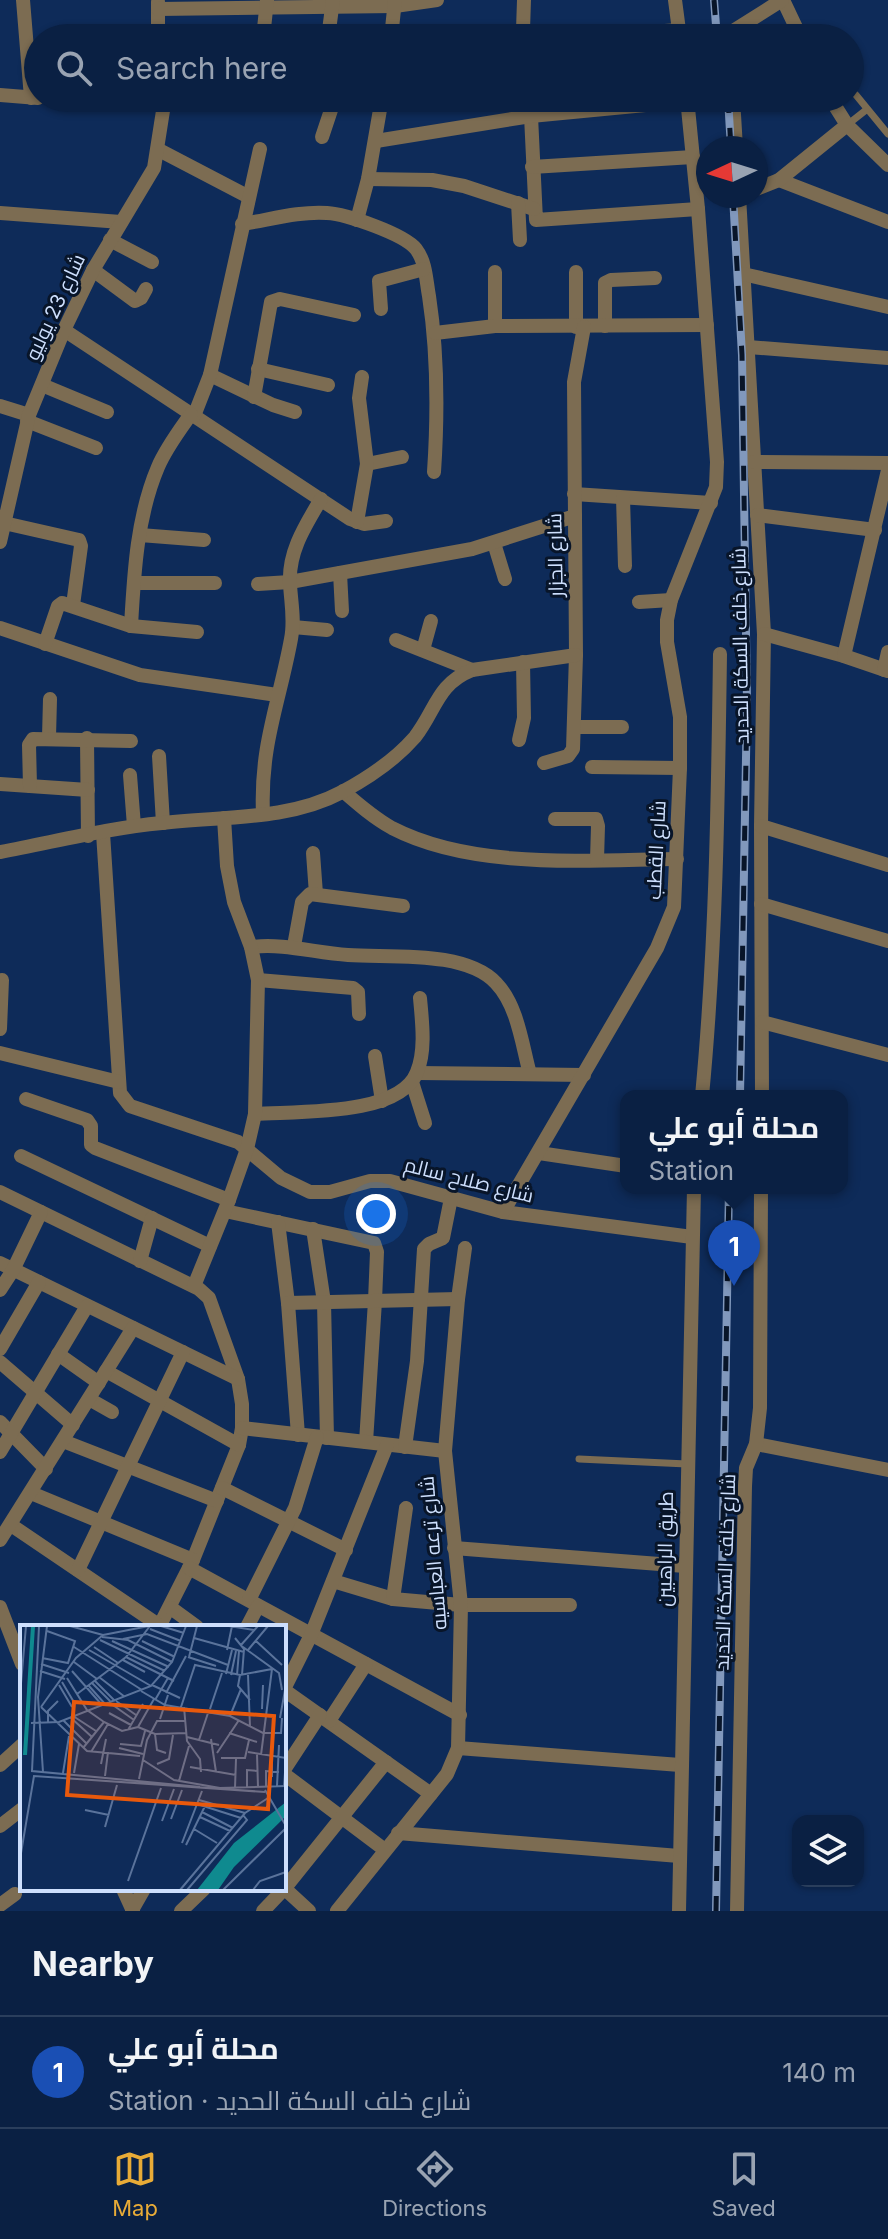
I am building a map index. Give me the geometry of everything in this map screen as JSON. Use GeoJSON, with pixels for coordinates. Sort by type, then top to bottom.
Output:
{"type":"FeatureCollection","features":[{"type":"Feature","properties":{"kind":"street"},"geometry":{"type":"LineString","coordinates":[[23,0],[26,24]]}},
{"type":"Feature","properties":{"kind":"street"},"geometry":{"type":"LineString","coordinates":[[158,5],[437,0]]}},
{"type":"Feature","properties":{"kind":"street"},"geometry":{"type":"LineString","coordinates":[[523,24],[524,0]]}},
{"type":"Feature","properties":{"kind":"street"},"geometry":{"type":"LineString","coordinates":[[675,0],[678,24]]}},
{"type":"Feature","properties":{"kind":"street"},"geometry":{"type":"LineString","coordinates":[[744,24],[783,0],[794,24]]}},
{"type":"Feature","properties":{"kind":"street"},"geometry":{"type":"LineString","coordinates":[[330,24],[333,3]]}},
{"type":"Feature","properties":{"kind":"street"},"geometry":{"type":"LineString","coordinates":[[393,24],[395,3]]}},
{"type":"Feature","properties":{"kind":"street"},"geometry":{"type":"LineString","coordinates":[[265,24],[267,4]]}},
{"type":"Feature","properties":{"kind":"street"},"geometry":{"type":"LineString","coordinates":[[0,95],[24,97]]}},
{"type":"Feature","properties":{"kind":"street","name":"شارع 23 يوليو"},"geometry":{"type":"LineString","coordinates":[[0,542],[28,418],[64,330],[93,270],[154,168],[163,112]]}},
{"type":"Feature","properties":{"kind":"street"},"geometry":{"type":"LineString","coordinates":[[322,137],[330,112]]}},
{"type":"Feature","properties":{"kind":"street"},"geometry":{"type":"LineString","coordinates":[[357,220],[376,141],[378,112]]}},
{"type":"Feature","properties":{"kind":"street"},"geometry":{"type":"LineString","coordinates":[[376,141],[570,112]]}},
{"type":"Feature","properties":{"kind":"street"},"geometry":{"type":"LineString","coordinates":[[574,494],[711,503],[716,487],[707,325],[688,112]]}},
{"type":"Feature","properties":{"kind":"street"},"geometry":{"type":"LineString","coordinates":[[734,112],[735,136]]}},
{"type":"Feature","properties":{"kind":"street"},"geometry":{"type":"LineString","coordinates":[[839,112],[847,125],[888,165]]}},
{"type":"Feature","properties":{"kind":"street"},"geometry":{"type":"LineString","coordinates":[[531,116],[534,214]]}},
{"type":"Feature","properties":{"kind":"street"},"geometry":{"type":"LineString","coordinates":[[768,184],[779,180],[847,125]]}},
{"type":"Feature","properties":{"kind":"street"},"geometry":{"type":"LineString","coordinates":[[131,626],[140,535],[149,491],[159,464],[192,415],[210,375],[260,149]]}},
{"type":"Feature","properties":{"kind":"street"},"geometry":{"type":"LineString","coordinates":[[159,150],[249,197]]}},
{"type":"Feature","properties":{"kind":"street"},"geometry":{"type":"LineString","coordinates":[[532,167],[693,157]]}},
{"type":"Feature","properties":{"kind":"street"},"geometry":{"type":"LineString","coordinates":[[368,179],[432,180],[464,186],[518,203],[534,214],[698,209]]}},
{"type":"Feature","properties":{"kind":"street"},"geometry":{"type":"LineString","coordinates":[[779,180],[888,222]]}},
{"type":"Feature","properties":{"kind":"street"},"geometry":{"type":"LineString","coordinates":[[518,203],[520,240]]}},
{"type":"Feature","properties":{"kind":"street","name":"شارع خلف السكة الحديد"},"geometry":{"type":"LineString","coordinates":[[740,208],[764,634],[762,1090]]}},
{"type":"Feature","properties":{"kind":"street"},"geometry":{"type":"LineString","coordinates":[[0,213],[121,222]]}},
{"type":"Feature","properties":{"kind":"street"},"geometry":{"type":"LineString","coordinates":[[242,224],[328,213],[357,220],[406,241],[422,263],[435,333],[437,422],[434,472]]}},
{"type":"Feature","properties":{"kind":"street"},"geometry":{"type":"LineString","coordinates":[[110,240],[152,262]]}},
{"type":"Feature","properties":{"kind":"street"},"geometry":{"type":"LineString","coordinates":[[381,309],[379,281],[422,263]]}},
{"type":"Feature","properties":{"kind":"street"},"geometry":{"type":"LineString","coordinates":[[93,270],[135,301],[146,289]]}},
{"type":"Feature","properties":{"kind":"street"},"geometry":{"type":"LineString","coordinates":[[495,272],[495,326]]}},
{"type":"Feature","properties":{"kind":"street","name":"شارع الجزار"},"geometry":{"type":"LineString","coordinates":[[544,763],[572,754],[574,727],[574,382],[580,327],[576,272]]}},
{"type":"Feature","properties":{"kind":"street"},"geometry":{"type":"LineString","coordinates":[[743,274],[888,307]]}},
{"type":"Feature","properties":{"kind":"street"},"geometry":{"type":"LineString","coordinates":[[605,326],[604,287],[607,281],[655,278]]}},
{"type":"Feature","properties":{"kind":"street"},"geometry":{"type":"LineString","coordinates":[[254,397],[268,306],[274,299],[354,315]]}},
{"type":"Feature","properties":{"kind":"street"},"geometry":{"type":"LineString","coordinates":[[435,333],[495,326],[707,325]]}},
{"type":"Feature","properties":{"kind":"street"},"geometry":{"type":"LineString","coordinates":[[64,330],[357,522],[386,521]]}},
{"type":"Feature","properties":{"kind":"street"},"geometry":{"type":"LineString","coordinates":[[748,347],[888,358]]}},
{"type":"Feature","properties":{"kind":"street"},"geometry":{"type":"LineString","coordinates":[[258,369],[328,385]]}},
{"type":"Feature","properties":{"kind":"street"},"geometry":{"type":"LineString","coordinates":[[210,375],[254,397],[295,412]]}},
{"type":"Feature","properties":{"kind":"street"},"geometry":{"type":"LineString","coordinates":[[357,522],[367,464],[359,398],[362,377]]}},
{"type":"Feature","properties":{"kind":"street"},"geometry":{"type":"LineString","coordinates":[[42,385],[107,412]]}},
{"type":"Feature","properties":{"kind":"street"},"geometry":{"type":"LineString","coordinates":[[0,406],[96,448]]}},
{"type":"Feature","properties":{"kind":"street"},"geometry":{"type":"LineString","coordinates":[[367,464],[402,457]]}},
{"type":"Feature","properties":{"kind":"street"},"geometry":{"type":"LineString","coordinates":[[754,462],[888,463]]}},
{"type":"Feature","properties":{"kind":"street"},"geometry":{"type":"LineString","coordinates":[[844,656],[888,470]]}},
{"type":"Feature","properties":{"kind":"street"},"geometry":{"type":"LineString","coordinates":[[623,498],[625,566]]}},
{"type":"Feature","properties":{"kind":"street"},"geometry":{"type":"LineString","coordinates":[[263,814],[265,751],[293,627],[292,555],[321,499]]}},
{"type":"Feature","properties":{"kind":"street","name":"شارع القطب"},"geometry":{"type":"LineString","coordinates":[[503,1212],[667,930],[674,907],[680,717],[667,642],[671,600],[711,503]]}},
{"type":"Feature","properties":{"kind":"street"},"geometry":{"type":"LineString","coordinates":[[757,515],[875,530]]}},
{"type":"Feature","properties":{"kind":"street"},"geometry":{"type":"LineString","coordinates":[[258,584],[290,582],[494,543],[575,516]]}},
{"type":"Feature","properties":{"kind":"street"},"geometry":{"type":"LineString","coordinates":[[4,523],[79,540],[81,546],[73,605]]}},
{"type":"Feature","properties":{"kind":"street"},"geometry":{"type":"LineString","coordinates":[[140,535],[204,540]]}},
{"type":"Feature","properties":{"kind":"street"},"geometry":{"type":"LineString","coordinates":[[494,543],[505,579]]}},
{"type":"Feature","properties":{"kind":"street"},"geometry":{"type":"LineString","coordinates":[[340,573],[342,611]]}},
{"type":"Feature","properties":{"kind":"street"},"geometry":{"type":"LineString","coordinates":[[134,583],[215,583]]}},
{"type":"Feature","properties":{"kind":"street"},"geometry":{"type":"LineString","coordinates":[[639,602],[671,600]]}},
{"type":"Feature","properties":{"kind":"street"},"geometry":{"type":"LineString","coordinates":[[45,644],[59,604],[73,605],[131,626],[197,632]]}},
{"type":"Feature","properties":{"kind":"street"},"geometry":{"type":"LineString","coordinates":[[423,650],[431,621]]}},
{"type":"Feature","properties":{"kind":"street"},"geometry":{"type":"LineString","coordinates":[[293,627],[327,630]]}},
{"type":"Feature","properties":{"kind":"street"},"geometry":{"type":"LineString","coordinates":[[0,628],[140,675],[277,695]]}},
{"type":"Feature","properties":{"kind":"street"},"geometry":{"type":"LineString","coordinates":[[764,634],[886,670],[888,652]]}},
{"type":"Feature","properties":{"kind":"street"},"geometry":{"type":"LineString","coordinates":[[396,640],[472,670]]}},
{"type":"Feature","properties":{"kind":"street"},"geometry":{"type":"LineString","coordinates":[[703,1090],[711,1006],[720,654]]}},
{"type":"Feature","properties":{"kind":"street"},"geometry":{"type":"LineString","coordinates":[[0,852],[134,826],[297,809],[343,791],[391,761],[415,736],[447,684],[472,670],[576,655]]}},
{"type":"Feature","properties":{"kind":"street"},"geometry":{"type":"LineString","coordinates":[[519,740],[524,718],[523,662]]}},
{"type":"Feature","properties":{"kind":"street"},"geometry":{"type":"LineString","coordinates":[[49,737],[50,699]]}},
{"type":"Feature","properties":{"kind":"street"},"geometry":{"type":"LineString","coordinates":[[574,727],[622,727]]}},
{"type":"Feature","properties":{"kind":"street"},"geometry":{"type":"LineString","coordinates":[[30,786],[30,741],[37,737],[131,741]]}},
{"type":"Feature","properties":{"kind":"street"},"geometry":{"type":"LineString","coordinates":[[0,1053],[120,1088],[96,834],[88,790],[87,738]]}},
{"type":"Feature","properties":{"kind":"street"},"geometry":{"type":"LineString","coordinates":[[159,756],[163,823]]}},
{"type":"Feature","properties":{"kind":"street"},"geometry":{"type":"LineString","coordinates":[[592,767],[680,768]]}},
{"type":"Feature","properties":{"kind":"street"},"geometry":{"type":"LineString","coordinates":[[130,775],[134,826]]}},
{"type":"Feature","properties":{"kind":"street"},"geometry":{"type":"LineString","coordinates":[[0,784],[88,790]]}},
{"type":"Feature","properties":{"kind":"street"},"geometry":{"type":"LineString","coordinates":[[343,791],[366,811],[419,840],[496,856],[544,861],[677,859]]}},
{"type":"Feature","properties":{"kind":"street"},"geometry":{"type":"LineString","coordinates":[[194,1286],[227,1206],[247,1149],[255,1114],[258,980],[251,947],[232,890],[224,818]]}},
{"type":"Feature","properties":{"kind":"street"},"geometry":{"type":"LineString","coordinates":[[555,819],[596,819],[597,860]]}},
{"type":"Feature","properties":{"kind":"street"},"geometry":{"type":"LineString","coordinates":[[761,826],[888,865]]}},
{"type":"Feature","properties":{"kind":"street"},"geometry":{"type":"LineString","coordinates":[[313,853],[316,894]]}},
{"type":"Feature","properties":{"kind":"street"},"geometry":{"type":"LineString","coordinates":[[294,946],[305,897],[316,894],[403,906]]}},
{"type":"Feature","properties":{"kind":"street"},"geometry":{"type":"LineString","coordinates":[[761,904],[888,941]]}},
{"type":"Feature","properties":{"kind":"street"},"geometry":{"type":"LineString","coordinates":[[251,947],[274,944],[348,955],[387,955],[455,962],[479,969],[497,983],[511,1005],[530,1074]]}},
{"type":"Feature","properties":{"kind":"street"},"geometry":{"type":"LineString","coordinates":[[0,1029],[2,980]]}},
{"type":"Feature","properties":{"kind":"street"},"geometry":{"type":"LineString","coordinates":[[258,980],[353,988],[358,992],[359,1014]]}},
{"type":"Feature","properties":{"kind":"street"},"geometry":{"type":"LineString","coordinates":[[420,998],[422,1038],[414,1078],[425,1123]]}},
{"type":"Feature","properties":{"kind":"street"},"geometry":{"type":"LineString","coordinates":[[762,1022],[888,1055]]}},
{"type":"Feature","properties":{"kind":"street"},"geometry":{"type":"LineString","coordinates":[[375,1056],[382,1101]]}},
{"type":"Feature","properties":{"kind":"street"},"geometry":{"type":"LineString","coordinates":[[255,1114],[346,1108],[382,1101],[414,1078],[584,1075]]}},
{"type":"Feature","properties":{"kind":"street","name":"شارع صلاح سالم"},"geometry":{"type":"LineString","coordinates":[[120,1088],[130,1106],[139,1111],[238,1142],[281,1178],[310,1192],[330,1192],[370,1181],[390,1181],[503,1212],[692,1237]]}},
{"type":"Feature","properties":{"kind":"street"},"geometry":{"type":"LineString","coordinates":[[26,1099],[90,1122],[91,1145],[95,1148],[227,1206],[278,1222],[374,1243],[377,1252],[366,1442]]}},
{"type":"Feature","properties":{"kind":"street"},"geometry":{"type":"LineString","coordinates":[[539,1153],[620,1165]]}},
{"type":"Feature","properties":{"kind":"street"},"geometry":{"type":"LineString","coordinates":[[21,1156],[210,1246]]}},
{"type":"Feature","properties":{"kind":"street"},"geometry":{"type":"LineString","coordinates":[[1,1194],[194,1286],[209,1298],[238,1379],[242,1428],[239,1445],[191,1564],[161,1625]]}},
{"type":"Feature","properties":{"kind":"street","name":"طريق الراهبين"},"geometry":{"type":"LineString","coordinates":[[679,1911],[694,1194]]}},
{"type":"Feature","properties":{"kind":"street","name":"شارع خلف السكة الحديد"},"geometry":{"type":"LineString","coordinates":[[737,1911],[745,1486],[746,1468],[756,1444],[760,1408],[761,1194]]}},
{"type":"Feature","properties":{"kind":"street"},"geometry":{"type":"LineString","coordinates":[[405,1447],[417,1361],[424,1249],[443,1238],[451,1198]]}},
{"type":"Feature","properties":{"kind":"street"},"geometry":{"type":"LineString","coordinates":[[0,1290],[7,1266],[41,1212]]}},
{"type":"Feature","properties":{"kind":"street"},"geometry":{"type":"LineString","coordinates":[[140,1261],[152,1218]]}},
{"type":"Feature","properties":{"kind":"street"},"geometry":{"type":"LineString","coordinates":[[278,1222],[298,1435]]}},
{"type":"Feature","properties":{"kind":"street"},"geometry":{"type":"LineString","coordinates":[[248,1625],[322,1437],[324,1302],[313,1229]]}},
{"type":"Feature","properties":{"kind":"street","name":"شارع ترعه العباسيه"},"geometry":{"type":"LineString","coordinates":[[337,1911],[447,1774],[458,1748],[461,1605],[445,1451],[465,1248]]}},
{"type":"Feature","properties":{"kind":"street"},"geometry":{"type":"LineString","coordinates":[[7,1266],[238,1379]]}},
{"type":"Feature","properties":{"kind":"street"},"geometry":{"type":"LineString","coordinates":[[0,1349],[39,1282]]}},
{"type":"Feature","properties":{"kind":"street"},"geometry":{"type":"LineString","coordinates":[[288,1303],[458,1299]]}},
{"type":"Feature","properties":{"kind":"street"},"geometry":{"type":"LineString","coordinates":[[0,1452],[87,1306]]}},
{"type":"Feature","properties":{"kind":"street"},"geometry":{"type":"LineString","coordinates":[[0,1540],[133,1328]]}},
{"type":"Feature","properties":{"kind":"street"},"geometry":{"type":"LineString","coordinates":[[78,1570],[183,1352]]}},
{"type":"Feature","properties":{"kind":"street"},"geometry":{"type":"LineString","coordinates":[[58,1354],[160,1401],[239,1445]]}},
{"type":"Feature","properties":{"kind":"street"},"geometry":{"type":"LineString","coordinates":[[0,1362],[73,1425]]}},
{"type":"Feature","properties":{"kind":"street"},"geometry":{"type":"LineString","coordinates":[[89,1399],[112,1412]]}},
{"type":"Feature","properties":{"kind":"street"},"geometry":{"type":"LineString","coordinates":[[0,1422],[46,1469]]}},
{"type":"Feature","properties":{"kind":"street"},"geometry":{"type":"LineString","coordinates":[[242,1428],[445,1451]]}},
{"type":"Feature","properties":{"kind":"street"},"geometry":{"type":"LineString","coordinates":[[63,1441],[128,1467],[219,1495],[288,1521],[346,1550]]}},
{"type":"Feature","properties":{"kind":"street"},"geometry":{"type":"LineString","coordinates":[[756,1444],[888,1470]]}},
{"type":"Feature","properties":{"kind":"street"},"geometry":{"type":"LineString","coordinates":[[286,1685],[311,1635],[387,1445]]}},
{"type":"Feature","properties":{"kind":"street"},"geometry":{"type":"LineString","coordinates":[[31,1493],[102,1521],[191,1564],[311,1635],[460,1715]]}},
{"type":"Feature","properties":{"kind":"street"},"geometry":{"type":"LineString","coordinates":[[393,1599],[406,1508]]}},
{"type":"Feature","properties":{"kind":"street"},"geometry":{"type":"LineString","coordinates":[[11,1525],[159,1625]]}},
{"type":"Feature","properties":{"kind":"street"},"geometry":{"type":"LineString","coordinates":[[454,1548],[685,1566]]}},
{"type":"Feature","properties":{"kind":"street"},"geometry":{"type":"LineString","coordinates":[[333,1581],[393,1599],[461,1605],[570,1605]]}},
{"type":"Feature","properties":{"kind":"street"},"geometry":{"type":"LineString","coordinates":[[0,1607],[20,1659]]}},
{"type":"Feature","properties":{"kind":"street"},"geometry":{"type":"LineString","coordinates":[[171,1608],[194,1625]]}},
{"type":"Feature","properties":{"kind":"street"},"geometry":{"type":"LineString","coordinates":[[0,1646],[10,1634]]}},
{"type":"Feature","properties":{"kind":"street"},"geometry":{"type":"LineString","coordinates":[[286,1769],[366,1664]]}},
{"type":"Feature","properties":{"kind":"street"},"geometry":{"type":"LineString","coordinates":[[286,1690],[431,1794]]}},
{"type":"Feature","properties":{"kind":"street"},"geometry":{"type":"LineString","coordinates":[[0,1765],[20,1747]]}},
{"type":"Feature","properties":{"kind":"street"},"geometry":{"type":"LineString","coordinates":[[458,1748],[680,1765]]}},
{"type":"Feature","properties":{"kind":"street"},"geometry":{"type":"LineString","coordinates":[[286,1886],[386,1762]]}},
{"type":"Feature","properties":{"kind":"street"},"geometry":{"type":"LineString","coordinates":[[286,1774],[385,1850]]}},
{"type":"Feature","properties":{"kind":"street"},"geometry":{"type":"LineString","coordinates":[[0,1826],[20,1811]]}},
{"type":"Feature","properties":{"kind":"street"},"geometry":{"type":"LineString","coordinates":[[398,1833],[679,1856]]}},
{"type":"Feature","properties":{"kind":"street"},"geometry":{"type":"LineString","coordinates":[[124,1891],[132,1910]]}},
{"type":"Feature","properties":{"kind":"street"},"geometry":{"type":"LineString","coordinates":[[132,1910],[143,1891]]}},
{"type":"Feature","properties":{"kind":"street"},"geometry":{"type":"LineString","coordinates":[[181,1911],[202,1891]]}},
{"type":"Feature","properties":{"kind":"street"},"geometry":{"type":"LineString","coordinates":[[263,1911],[282,1891]]}},
{"type":"Feature","properties":{"kind":"street"},"geometry":{"type":"LineString","coordinates":[[286,1891],[309,1911]]}},
{"type":"Feature","properties":{"kind":"street"},"geometry":{"type":"LineString","coordinates":[[0,1905],[15,1894]]}},
{"type":"Feature","properties":{"kind":"lane"},"geometry":{"type":"LineString","coordinates":[[864,107],[888,134]]}},
{"type":"Feature","properties":{"kind":"lane"},"geometry":{"type":"LineString","coordinates":[[847,125],[863,112]]}},
{"type":"Feature","properties":{"kind":"lane"},"geometry":{"type":"LineString","coordinates":[[579,1459],[687,1464]]}},
{"type":"Feature","properties":{"kind":"railway"},"geometry":{"type":"LineString","coordinates":[[714,0],[716,24]]}},
{"type":"Feature","properties":{"kind":"railway"},"geometry":{"type":"LineString","coordinates":[[729,112],[730,136]]}},
{"type":"Feature","properties":{"kind":"railway"},"geometry":{"type":"LineString","coordinates":[[734,208],[742,355],[747,702],[740,1090]]}},
{"type":"Feature","properties":{"kind":"railway"},"geometry":{"type":"LineString","coordinates":[[716,1911],[729,1194]]}},
{"type":"Feature","properties":{"kind":"place","name":"محلة أبو علي"},"geometry":{"type":"Point","coordinates":[734,1286]}}]}
